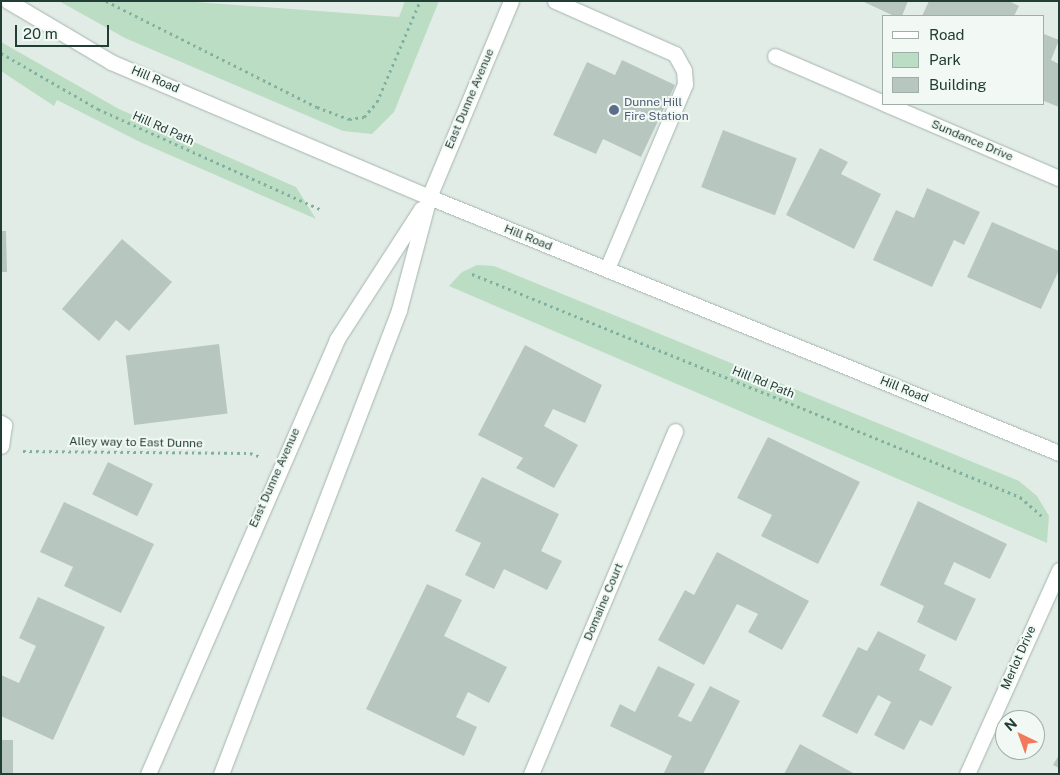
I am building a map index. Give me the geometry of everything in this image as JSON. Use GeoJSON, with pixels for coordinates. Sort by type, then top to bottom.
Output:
{"type":"FeatureCollection","features":[{"type":"Feature","properties":{"kind":"main road","name":"Hill Road"},"geometry":{"type":"LineString","coordinates":[[8,1],[111,62],[428,197],[1059,453]]}},
{"type":"Feature","properties":{"kind":"main road","name":"East Dunne Avenue"},"geometry":{"type":"LineString","coordinates":[[221,774],[399,310],[428,197],[511,1]]}},
{"type":"Feature","properties":{"kind":"main road"},"geometry":{"type":"LineString","coordinates":[[555,1],[675,54],[684,70],[685,84],[607,269]]}},
{"type":"Feature","properties":{"kind":"main road","name":"Sundance Drive"},"geometry":{"type":"LineString","coordinates":[[775,56],[882,102]]}},
{"type":"Feature","properties":{"kind":"main road","name":"Sundance Drive"},"geometry":{"type":"LineString","coordinates":[[890,105],[1059,178]]}},
{"type":"Feature","properties":{"kind":"main road","name":"East Dunne Avenue"},"geometry":{"type":"LineString","coordinates":[[148,774],[281,463],[337,339],[428,197]]}},
{"type":"Feature","properties":{"kind":"main road"},"geometry":{"type":"LineString","coordinates":[[1,446],[3,424]]}},
{"type":"Feature","properties":{"kind":"main road","name":"Domaine Court"},"geometry":{"type":"LineString","coordinates":[[533,773],[676,431]]}},
{"type":"Feature","properties":{"kind":"main road","name":"Merlot Drive"},"geometry":{"type":"LineString","coordinates":[[966,774],[1059,570]]}},
{"type":"Feature","properties":{"kind":"path"},"geometry":{"type":"LineString","coordinates":[[106,1],[317,107],[349,119],[364,117],[377,102],[420,1]]}},
{"type":"Feature","properties":{"kind":"path","name":"Hill Rd Path"},"geometry":{"type":"LineString","coordinates":[[1,54],[98,109],[305,199],[322,210]]}},
{"type":"Feature","properties":{"kind":"path","name":"Hill Rd Path"},"geometry":{"type":"LineString","coordinates":[[472,274],[1020,497],[1042,516]]}},
{"type":"Feature","properties":{"kind":"path","name":"Alley way to East Dunne"},"geometry":{"type":"LineString","coordinates":[[3,424],[20,451],[250,453],[281,463]]}},
{"type":"Feature","properties":{"kind":"green space"},"geometry":{"type":"Polygon","coordinates":[[[59,1],[182,1],[399,17],[405,1],[439,1],[394,112],[372,134],[343,131],[125,38],[59,1]]]}},
{"type":"Feature","properties":{"kind":"green space"},"geometry":{"type":"Polygon","coordinates":[[[1,42],[119,109],[296,187],[316,219],[140,142],[57,100],[54,106],[1,71],[1,42]]]}},
{"type":"Feature","properties":{"kind":"green space"},"geometry":{"type":"Polygon","coordinates":[[[477,265],[494,266],[1019,481],[1037,496],[1049,516],[1047,543],[449,286],[462,272],[477,265]]]}},
{"type":"Feature","properties":{"kind":"building"},"geometry":{"type":"Polygon","coordinates":[[[862,1],[908,1],[902,15],[892,15],[862,1]]]}},
{"type":"Feature","properties":{"kind":"building"},"geometry":{"type":"Polygon","coordinates":[[[929,1],[1009,1],[1019,6],[1014,15],[922,15],[929,1]]]}},
{"type":"Feature","properties":{"kind":"building"},"geometry":{"type":"Polygon","coordinates":[[[1045,34],[1059,40],[1051,60],[1059,64],[1059,107],[1045,101],[1045,34]]]}},
{"type":"Feature","properties":{"kind":"building","name":"Dunne Hill Fire Station"},"geometry":{"type":"Polygon","coordinates":[[[622,60],[675,85],[641,157],[603,139],[596,154],[553,135],[587,62],[615,75],[622,60]]]}},
{"type":"Feature","properties":{"kind":"building"},"geometry":{"type":"Polygon","coordinates":[[[723,130],[797,158],[775,215],[701,187],[723,130]]]}},
{"type":"Feature","properties":{"kind":"building"},"geometry":{"type":"Polygon","coordinates":[[[820,148],[848,162],[841,174],[881,194],[854,249],[786,215],[820,148]]]}},
{"type":"Feature","properties":{"kind":"building"},"geometry":{"type":"Polygon","coordinates":[[[927,188],[980,212],[964,245],[954,240],[932,287],[873,260],[896,210],[914,218],[927,188]]]}},
{"type":"Feature","properties":{"kind":"building"},"geometry":{"type":"Polygon","coordinates":[[[992,222],[1059,251],[1059,270],[1041,309],[967,277],[992,222]]]}},
{"type":"Feature","properties":{"kind":"building"},"geometry":{"type":"Polygon","coordinates":[[[1,231],[6,231],[7,272],[1,272],[1,231]]]}},
{"type":"Feature","properties":{"kind":"building"},"geometry":{"type":"Polygon","coordinates":[[[122,239],[172,282],[129,331],[116,320],[99,341],[62,309],[122,239]]]}},
{"type":"Feature","properties":{"kind":"building"},"geometry":{"type":"Polygon","coordinates":[[[219,344],[228,413],[134,425],[126,355],[219,344]]]}},
{"type":"Feature","properties":{"kind":"building"},"geometry":{"type":"Polygon","coordinates":[[[525,345],[602,385],[585,423],[553,409],[544,426],[578,445],[554,488],[516,468],[523,458],[478,435],[525,345]]]}},
{"type":"Feature","properties":{"kind":"building"},"geometry":{"type":"Polygon","coordinates":[[[768,437],[860,482],[818,564],[761,536],[772,515],[737,498],[768,437]]]}},
{"type":"Feature","properties":{"kind":"building"},"geometry":{"type":"Polygon","coordinates":[[[108,462],[153,484],[137,516],[92,494],[108,462]]]}},
{"type":"Feature","properties":{"kind":"building"},"geometry":{"type":"Polygon","coordinates":[[[482,477],[559,514],[541,551],[562,561],[547,590],[504,569],[494,589],[465,575],[481,543],[455,531],[482,477]]]}},
{"type":"Feature","properties":{"kind":"building"},"geometry":{"type":"Polygon","coordinates":[[[918,501],[1007,544],[990,579],[954,562],[944,584],[976,599],[956,641],[917,622],[924,606],[880,585],[918,501]]]}},
{"type":"Feature","properties":{"kind":"building"},"geometry":{"type":"Polygon","coordinates":[[[64,502],[154,544],[121,613],[64,586],[73,567],[40,552],[64,502]]]}},
{"type":"Feature","properties":{"kind":"building"},"geometry":{"type":"Polygon","coordinates":[[[717,552],[809,601],[782,650],[748,632],[758,614],[737,604],[704,665],[658,640],[685,590],[694,595],[717,552]]]}},
{"type":"Feature","properties":{"kind":"building"},"geometry":{"type":"Polygon","coordinates":[[[427,584],[462,600],[444,636],[507,667],[489,703],[468,692],[456,717],[477,727],[464,756],[366,709],[427,584]]]}},
{"type":"Feature","properties":{"kind":"building"},"geometry":{"type":"Polygon","coordinates":[[[38,597],[105,627],[53,740],[1,716],[1,675],[19,683],[36,646],[19,638],[38,597]]]}},
{"type":"Feature","properties":{"kind":"building"},"geometry":{"type":"Polygon","coordinates":[[[878,631],[926,655],[919,670],[952,687],[932,726],[920,720],[904,750],[874,735],[891,702],[878,695],[857,734],[822,716],[858,647],[867,651],[878,631]]]}},
{"type":"Feature","properties":{"kind":"building"},"geometry":{"type":"Polygon","coordinates":[[[658,666],[695,684],[678,716],[691,722],[710,686],[740,701],[703,774],[664,773],[672,756],[610,726],[620,704],[635,712],[658,666]]]}},
{"type":"Feature","properties":{"kind":"building"},"geometry":{"type":"Polygon","coordinates":[[[1,740],[13,740],[13,774],[1,774],[1,740]]]}},
{"type":"Feature","properties":{"kind":"building"},"geometry":{"type":"Polygon","coordinates":[[[800,744],[855,774],[784,774],[800,744]]]}},
{"type":"Feature","properties":{"kind":"building"},"geometry":{"type":"Polygon","coordinates":[[[1059,755],[1059,768],[1053,765],[1059,755]]]}},
{"type":"Feature","properties":{"kind":"place","name":"Dunne Hill Fire Station"},"geometry":{"type":"Point","coordinates":[614,110]}}]}
